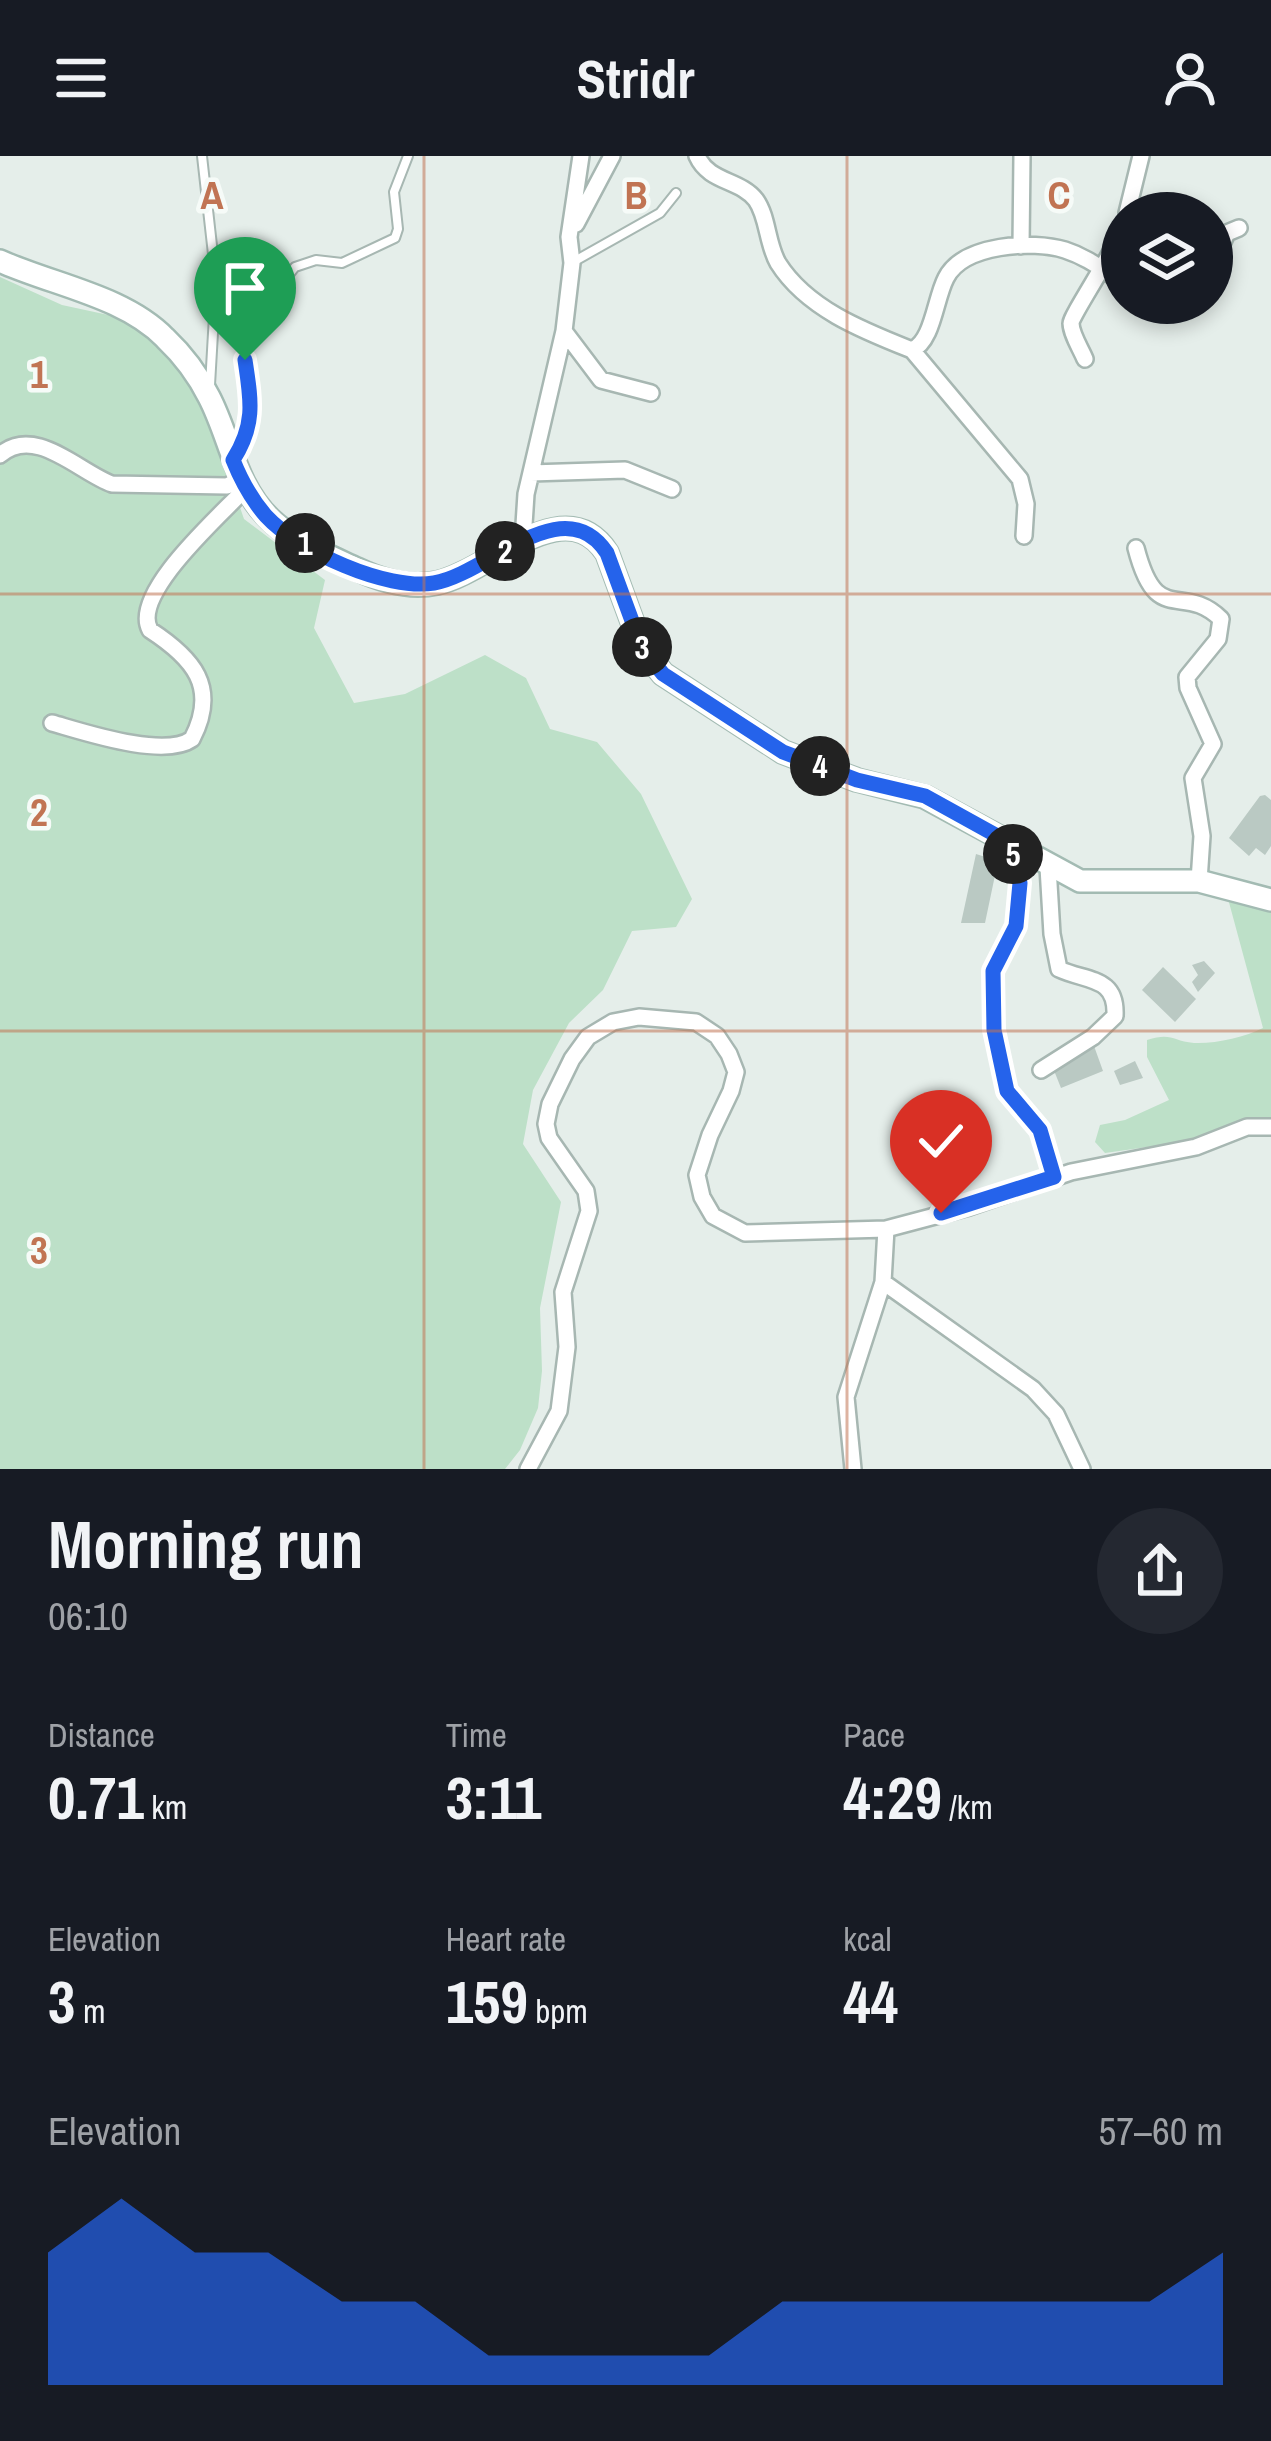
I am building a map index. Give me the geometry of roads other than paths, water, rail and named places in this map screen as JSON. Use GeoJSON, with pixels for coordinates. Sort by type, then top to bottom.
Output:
{"type":"FeatureCollection","features":[{"type":"Feature","properties":{"kind":"street"},"geometry":{"type":"LineString","coordinates":[[523,540],[531,472],[564,331],[572,263],[568,237],[581,156]]}},
{"type":"Feature","properties":{"kind":"street"},"geometry":{"type":"LineString","coordinates":[[568,237],[612,156]]}},
{"type":"Feature","properties":{"kind":"street"},"geometry":{"type":"LineString","coordinates":[[697,156],[702,168],[758,202],[779,265],[808,297],[865,331],[912,350],[1020,479],[1026,504],[1024,536]]}},
{"type":"Feature","properties":{"kind":"street"},"geometry":{"type":"LineString","coordinates":[[1021,246],[1022,156]]}},
{"type":"Feature","properties":{"kind":"street"},"geometry":{"type":"LineString","coordinates":[[1133,192],[1142,156]]}},
{"type":"Feature","properties":{"kind":"street"},"geometry":{"type":"LineString","coordinates":[[1233,230],[1239,228]]}},
{"type":"Feature","properties":{"kind":"street"},"geometry":{"type":"LineString","coordinates":[[912,350],[928,337],[940,290],[959,261],[1021,246],[1060,248],[1101,268]]}},
{"type":"Feature","properties":{"kind":"street"},"geometry":{"type":"LineString","coordinates":[[0,261],[137,316],[177,351],[210,399],[240,476],[267,517],[381,581],[437,583],[478,568],[540,531],[569,528],[598,540],[607,553],[642,648],[663,674],[783,752],[857,780],[925,796],[1080,880],[1199,880],[1271,900]]}},
{"type":"Feature","properties":{"kind":"street"},"geometry":{"type":"LineString","coordinates":[[1085,359],[1070,324],[1101,273]]}},
{"type":"Feature","properties":{"kind":"street"},"geometry":{"type":"LineString","coordinates":[[564,331],[601,380],[651,393]]}},
{"type":"Feature","properties":{"kind":"street"},"geometry":{"type":"LineString","coordinates":[[0,454],[10,447],[36,447],[69,458],[95,478],[112,484],[226,486],[240,476]]}},
{"type":"Feature","properties":{"kind":"street"},"geometry":{"type":"LineString","coordinates":[[531,472],[613,468],[672,489]]}},
{"type":"Feature","properties":{"kind":"street"},"geometry":{"type":"LineString","coordinates":[[52,723],[128,742],[176,747],[192,739],[204,695],[199,677],[182,652],[147,627],[146,610],[159,582],[240,476]]}},
{"type":"Feature","properties":{"kind":"street"},"geometry":{"type":"LineString","coordinates":[[1136,548],[1144,579],[1154,592],[1167,601],[1209,607],[1221,619],[1219,639],[1187,677],[1187,688],[1213,744],[1193,778],[1201,819],[1199,880]]}},
{"type":"Feature","properties":{"kind":"street"},"geometry":{"type":"LineString","coordinates":[[1041,1070],[1094,1037],[1114,1016],[1115,1000],[1111,990],[1096,981],[1058,969],[1048,866]]}},
{"type":"Feature","properties":{"kind":"street"},"geometry":{"type":"LineString","coordinates":[[528,1469],[559,1411],[567,1347],[562,1292],[589,1211],[586,1191],[549,1138],[546,1124],[558,1084],[588,1037],[613,1022],[654,1016],[697,1022],[717,1036],[736,1072],[698,1175],[702,1197],[713,1216],[745,1233],[886,1229],[1054,1177],[1211,1143],[1247,1127],[1271,1127]]}},
{"type":"Feature","properties":{"kind":"street"},"geometry":{"type":"LineString","coordinates":[[853,1469],[846,1397],[883,1282],[886,1229]]}},
{"type":"Feature","properties":{"kind":"street"},"geometry":{"type":"LineString","coordinates":[[883,1282],[1033,1389],[1056,1414],[1082,1469]]}},
{"type":"Feature","properties":{"kind":"lane"},"geometry":{"type":"LineString","coordinates":[[202,156],[215,281],[210,399]]}},
{"type":"Feature","properties":{"kind":"lane"},"geometry":{"type":"LineString","coordinates":[[240,476],[251,405],[245,360],[251,328],[295,267],[316,260],[342,263],[395,238],[394,192],[409,156]]}},
{"type":"Feature","properties":{"kind":"lane"},"geometry":{"type":"LineString","coordinates":[[572,263],[660,213],[676,194]]}}]}
